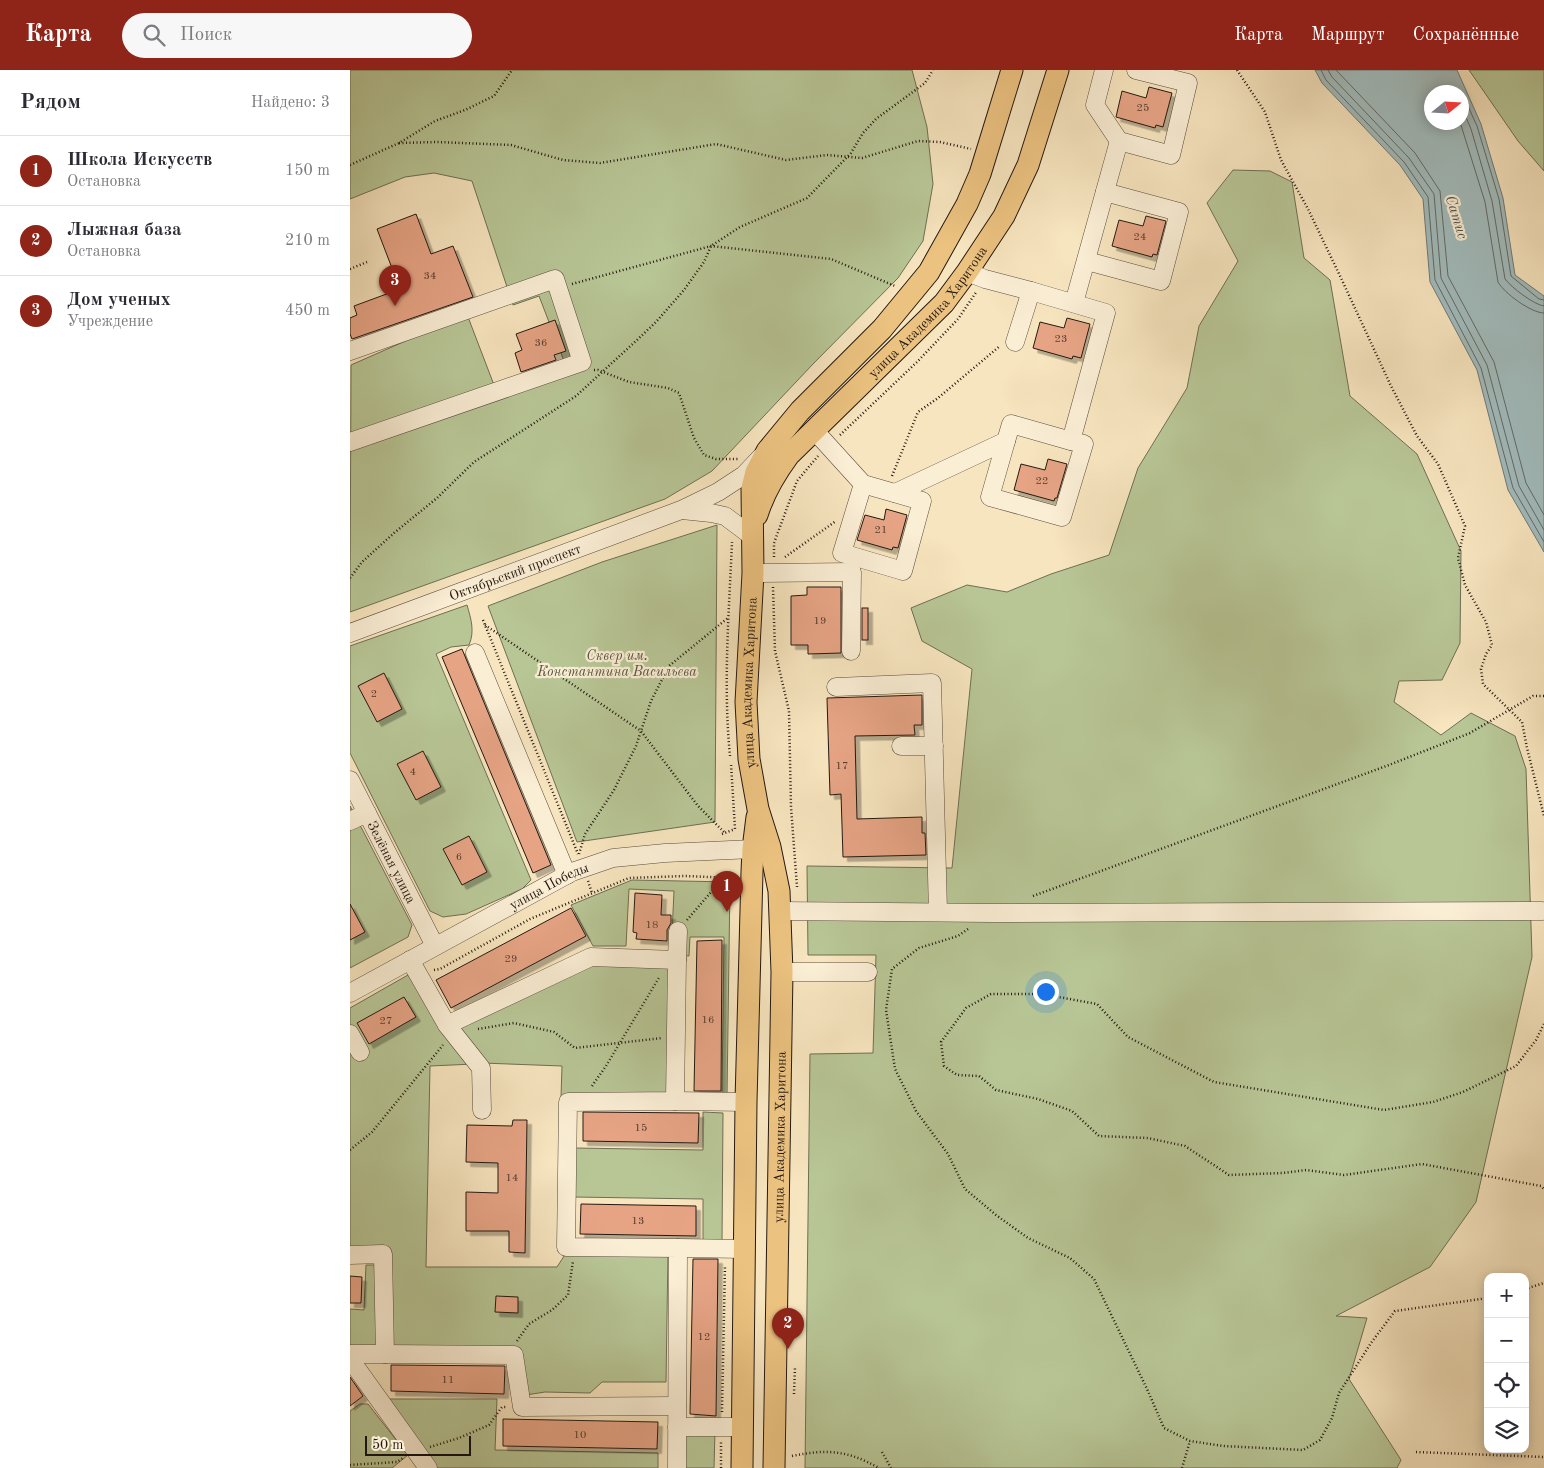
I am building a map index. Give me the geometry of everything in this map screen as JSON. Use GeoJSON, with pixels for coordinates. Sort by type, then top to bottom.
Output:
{"type":"FeatureCollection","features":[{"type":"Feature","properties":{"kind":"main road","name":"улица Академика Харитона"},"geometry":{"type":"LineString","coordinates":[[742,1468],[746,1102],[761,848],[758,809],[749,759],[746,702],[766,570],[753,532],[752,488],[756,472],[767,451],[800,412],[882,329],[929,272],[967,204],[980,174],[1012,70]]}},
{"type":"Feature","properties":{"kind":"main road","name":"улица Академика Харитона"},"geometry":{"type":"LineString","coordinates":[[753,532],[763,496],[776,472],[789,454],[944,303],[976,276],[1028,165],[1058,70]]}},
{"type":"Feature","properties":{"kind":"main road","name":"улица Академика Харитона"},"geometry":{"type":"LineString","coordinates":[[761,848],[788,911],[782,972],[783,1465]]}},
{"type":"Feature","properties":{"kind":"street"},"geometry":{"type":"LineString","coordinates":[[1104,70],[1095,105],[1119,141],[1171,155],[1188,83],[1136,70]]}},
{"type":"Feature","properties":{"kind":"street"},"geometry":{"type":"LineString","coordinates":[[1074,303],[1119,141]]}},
{"type":"Feature","properties":{"kind":"street"},"geometry":{"type":"LineString","coordinates":[[1087,261],[1161,281],[1179,212],[1105,192]]}},
{"type":"Feature","properties":{"kind":"street"},"geometry":{"type":"LineString","coordinates":[[976,276],[1106,313],[1071,441]]}},
{"type":"Feature","properties":{"kind":"street"},"geometry":{"type":"LineString","coordinates":[[350,351],[554,279],[582,362],[350,442]]}},
{"type":"Feature","properties":{"kind":"street"},"geometry":{"type":"LineString","coordinates":[[1017,336],[1031,291]]}},
{"type":"Feature","properties":{"kind":"street"},"geometry":{"type":"LineString","coordinates":[[1011,424],[1084,444],[1062,517],[990,497],[1006,441],[1011,424]]}},
{"type":"Feature","properties":{"kind":"street"},"geometry":{"type":"LineString","coordinates":[[814,430],[863,484],[922,501],[903,571],[842,553],[863,484]]}},
{"type":"Feature","properties":{"kind":"street"},"geometry":{"type":"LineString","coordinates":[[890,492],[1006,441]]}},
{"type":"Feature","properties":{"kind":"street","name":"Октябрьский проспект"},"geometry":{"type":"LineString","coordinates":[[350,633],[681,510],[718,492],[740,478],[767,451]]}},
{"type":"Feature","properties":{"kind":"street","name":"Октябрьский проспект"},"geometry":{"type":"LineString","coordinates":[[681,510],[700,508],[752,488],[776,472]]}},
{"type":"Feature","properties":{"kind":"street","name":"Октябрьский проспект"},"geometry":{"type":"LineString","coordinates":[[681,510],[725,516],[753,532]]}},
{"type":"Feature","properties":{"kind":"street"},"geometry":{"type":"LineString","coordinates":[[766,570],[852,572],[851,650]]}},
{"type":"Feature","properties":{"kind":"street"},"geometry":{"type":"LineString","coordinates":[[475,653],[567,875]]}},
{"type":"Feature","properties":{"kind":"street"},"geometry":{"type":"LineString","coordinates":[[836,687],[932,684],[938,912]]}},
{"type":"Feature","properties":{"kind":"street"},"geometry":{"type":"LineString","coordinates":[[901,746],[934,746]]}},
{"type":"Feature","properties":{"kind":"street","name":"Зелёная улица"},"geometry":{"type":"LineString","coordinates":[[350,780],[435,946]]}},
{"type":"Feature","properties":{"kind":"street"},"geometry":{"type":"LineString","coordinates":[[350,821],[367,813]]}},
{"type":"Feature","properties":{"kind":"street","name":"улица Победы"},"geometry":{"type":"LineString","coordinates":[[350,993],[414,966],[435,946],[567,875],[613,858],[761,848]]}},
{"type":"Feature","properties":{"kind":"street"},"geometry":{"type":"LineString","coordinates":[[788,911],[992,914],[1542,910]]}},
{"type":"Feature","properties":{"kind":"street"},"geometry":{"type":"LineString","coordinates":[[675,1101],[676,1036],[673,959],[678,931]]}},
{"type":"Feature","properties":{"kind":"street"},"geometry":{"type":"LineString","coordinates":[[450,1029],[592,958],[673,959]]}},
{"type":"Feature","properties":{"kind":"street"},"geometry":{"type":"LineString","coordinates":[[414,966],[450,1029],[481,1068],[482,1110]]}},
{"type":"Feature","properties":{"kind":"street"},"geometry":{"type":"LineString","coordinates":[[782,972],[868,972]]}},
{"type":"Feature","properties":{"kind":"street"},"geometry":{"type":"LineString","coordinates":[[350,1034],[360,1052]]}},
{"type":"Feature","properties":{"kind":"street"},"geometry":{"type":"LineString","coordinates":[[744,1248],[566,1247],[568,1102],[746,1102]]}},
{"type":"Feature","properties":{"kind":"street"},"geometry":{"type":"LineString","coordinates":[[677,1468],[678,1248]]}},
{"type":"Feature","properties":{"kind":"street"},"geometry":{"type":"LineString","coordinates":[[350,1254],[383,1254],[385,1354]]}},
{"type":"Feature","properties":{"kind":"street"},"geometry":{"type":"LineString","coordinates":[[350,1354],[514,1355],[522,1407],[677,1406]]}},
{"type":"Feature","properties":{"kind":"street"},"geometry":{"type":"LineString","coordinates":[[350,1359],[428,1468]]}},
{"type":"Feature","properties":{"kind":"street"},"geometry":{"type":"LineString","coordinates":[[677,1427],[742,1428]]}},
{"type":"Feature","properties":{"kind":"path"},"geometry":{"type":"LineString","coordinates":[[350,165],[399,143],[435,121],[465,110],[494,96],[512,70]]}},
{"type":"Feature","properties":{"kind":"path"},"geometry":{"type":"LineString","coordinates":[[558,288],[711,246],[740,227],[807,198],[848,157],[863,133],[876,119],[925,83],[933,70]]}},
{"type":"Feature","properties":{"kind":"path"},"geometry":{"type":"LineString","coordinates":[[1237,70],[1265,112],[1281,160],[1308,209],[1391,386],[1417,436],[1438,464],[1465,526],[1458,558],[1465,585],[1486,622],[1492,645],[1486,654],[1481,669],[1483,684],[1522,722],[1544,816]]}},
{"type":"Feature","properties":{"kind":"path"},"geometry":{"type":"LineString","coordinates":[[399,143],[437,142],[511,145],[563,160],[600,163],[716,144],[786,160],[827,155],[862,158],[918,142],[940,142],[974,150]]}},
{"type":"Feature","properties":{"kind":"path"},"geometry":{"type":"LineString","coordinates":[[711,246],[831,259],[902,289]]}},
{"type":"Feature","properties":{"kind":"path"},"geometry":{"type":"LineString","coordinates":[[350,578],[362,562],[437,498],[474,462],[576,396],[637,340],[656,322],[684,290],[704,262],[711,246]]}},
{"type":"Feature","properties":{"kind":"path"},"geometry":{"type":"LineString","coordinates":[[350,269],[367,262]]}},
{"type":"Feature","properties":{"kind":"path"},"geometry":{"type":"LineString","coordinates":[[788,911],[798,884],[791,807],[789,712],[775,651],[766,570],[797,481],[828,446],[917,362],[958,319],[976,276]]}},
{"type":"Feature","properties":{"kind":"path"},"geometry":{"type":"LineString","coordinates":[[890,492],[918,412],[1017,336]]}},
{"type":"Feature","properties":{"kind":"path"},"geometry":{"type":"LineString","coordinates":[[566,368],[571,370],[598,370],[629,382],[668,388],[679,393],[694,438],[704,455],[716,459],[743,459]]}},
{"type":"Feature","properties":{"kind":"path"},"geometry":{"type":"LineString","coordinates":[[766,570],[856,507]]}},
{"type":"Feature","properties":{"kind":"path"},"geometry":{"type":"LineString","coordinates":[[483,620],[579,856],[585,834],[614,790],[636,746],[651,701],[670,666],[729,617]]}},
{"type":"Feature","properties":{"kind":"path"},"geometry":{"type":"LineString","coordinates":[[485,626],[641,731],[698,806],[725,833]]}},
{"type":"Feature","properties":{"kind":"path"},"geometry":{"type":"LineString","coordinates":[[1031,897],[1443,744],[1470,733],[1533,696],[1544,696]]}},
{"type":"Feature","properties":{"kind":"path"},"geometry":{"type":"LineString","coordinates":[[414,966],[440,969],[530,919],[629,878],[685,876],[734,878]]}},
{"type":"Feature","properties":{"kind":"path"},"geometry":{"type":"LineString","coordinates":[[678,931],[724,878]]}},
{"type":"Feature","properties":{"kind":"path"},"geometry":{"type":"LineString","coordinates":[[992,914],[958,936],[919,948],[892,969],[886,1010],[896,1069],[916,1111],[948,1154],[965,1190],[1028,1238],[1070,1258],[1094,1279],[1144,1380],[1164,1428],[1190,1441],[1223,1446],[1303,1450],[1320,1440],[1332,1418],[1339,1393],[1371,1343],[1395,1311],[1484,1299]]}},
{"type":"Feature","properties":{"kind":"path"},"geometry":{"type":"LineString","coordinates":[[582,1102],[673,959]]}},
{"type":"Feature","properties":{"kind":"path"},"geometry":{"type":"LineString","coordinates":[[1544,1024],[1536,1040],[1516,1066],[1463,1092],[1432,1102],[1384,1110],[1214,1082],[1128,1037],[1097,1004],[1042,994],[991,994],[966,1008],[941,1042],[944,1066],[958,1075],[979,1076],[996,1090],[1038,1098],[1072,1111],[1099,1136],[1148,1138],[1185,1146],[1229,1175],[1283,1173],[1306,1170],[1344,1175],[1422,1164],[1541,1186],[1544,1189]]}},
{"type":"Feature","properties":{"kind":"path"},"geometry":{"type":"LineString","coordinates":[[350,1150],[372,1132],[450,1029],[514,1023],[554,1032],[575,1048],[676,1036]]}},
{"type":"Feature","properties":{"kind":"path"},"geometry":{"type":"LineString","coordinates":[[514,1355],[518,1340],[529,1324],[552,1310],[568,1295],[574,1247]]}},
{"type":"Feature","properties":{"kind":"path"},"geometry":{"type":"LineString","coordinates":[[1529,1288],[1544,1283]]}},
{"type":"Feature","properties":{"kind":"path"},"geometry":{"type":"LineString","coordinates":[[794,1402],[795,1365]]}},
{"type":"Feature","properties":{"kind":"path"},"geometry":{"type":"LineString","coordinates":[[350,1464],[397,1462],[416,1451],[459,1438],[489,1426],[502,1407],[522,1407]]}},
{"type":"Feature","properties":{"kind":"path"},"geometry":{"type":"LineString","coordinates":[[1182,1468],[1190,1441]]}},
{"type":"Feature","properties":{"kind":"path"},"geometry":{"type":"LineString","coordinates":[[783,1465],[792,1456],[814,1451],[838,1452],[864,1460],[879,1468]]}},
{"type":"Feature","properties":{"kind":"path"},"geometry":{"type":"LineString","coordinates":[[882,1452],[891,1468]]}},
{"type":"Feature","properties":{"kind":"path"},"geometry":{"type":"LineString","coordinates":[[1416,1452],[1544,1457]]}},
{"type":"Feature","properties":{"kind":"green space"},"geometry":{"type":"Polygon","coordinates":[[[350,70],[912,70],[927,127],[933,184],[923,241],[898,278],[813,364],[712,471],[665,499],[350,612],[351,365],[435,328],[468,317],[494,385],[564,361],[539,296],[513,305],[472,181],[434,173],[405,177],[350,199],[350,70]]]}},
{"type":"Feature","properties":{"kind":"green space"},"geometry":{"type":"Polygon","coordinates":[[[1469,70],[1544,70],[1544,171],[1518,141],[1469,70]]]}},
{"type":"Feature","properties":{"kind":"green space"},"geometry":{"type":"Polygon","coordinates":[[[1233,170],[1270,171],[1292,182],[1304,258],[1330,280],[1350,396],[1417,454],[1461,551],[1460,643],[1442,680],[1399,681],[1394,702],[1441,735],[1471,713],[1515,736],[1526,769],[1532,957],[1476,1202],[1430,1267],[1336,1316],[1367,1318],[1349,1379],[1401,1460],[1397,1468],[805,1468],[810,1054],[873,1053],[876,955],[808,955],[807,866],[952,868],[972,669],[922,641],[911,608],[967,585],[1007,592],[1051,574],[1109,555],[1138,468],[1187,388],[1199,326],[1238,261],[1207,203],[1233,170]]]}},
{"type":"Feature","properties":{"kind":"green space","name":"Сквер им. Константина Васильева"},"geometry":{"type":"Polygon","coordinates":[[[717,525],[715,822],[577,842],[488,606],[602,562],[717,525]]]}},
{"type":"Feature","properties":{"kind":"green space"},"geometry":{"type":"Polygon","coordinates":[[[467,605],[472,630],[469,645],[451,647],[436,654],[531,880],[522,889],[466,914],[443,917],[430,911],[350,753],[350,646],[467,605]]]}},
{"type":"Feature","properties":{"kind":"green space"},"geometry":{"type":"Polygon","coordinates":[[[350,806],[412,925],[408,937],[350,968],[350,806]]]}},
{"type":"Feature","properties":{"kind":"green space"},"geometry":{"type":"Polygon","coordinates":[[[632,880],[730,882],[727,1097],[722,1097],[724,937],[690,937],[689,956],[671,955],[674,891],[629,889],[626,946],[593,946],[571,905],[632,880]]]}},
{"type":"Feature","properties":{"kind":"green space"},"geometry":{"type":"Polygon","coordinates":[[[593,962],[673,965],[671,1097],[561,1097],[562,1066],[482,1063],[453,1027],[593,962]]]}},
{"type":"Feature","properties":{"kind":"green space"},"geometry":{"type":"Polygon","coordinates":[[[408,975],[414,984],[421,986],[474,1064],[430,1066],[426,1267],[557,1267],[566,1253],[668,1252],[666,1382],[602,1382],[590,1393],[545,1392],[526,1395],[518,1356],[391,1347],[389,1249],[350,1249],[350,1008],[408,975]]]}},
{"type":"Feature","properties":{"kind":"green space"},"geometry":{"type":"Polygon","coordinates":[[[703,1112],[723,1113],[722,1242],[703,1241],[703,1199],[574,1197],[574,1148],[703,1150],[703,1112]]]}},
{"type":"Feature","properties":{"kind":"green space"},"geometry":{"type":"Polygon","coordinates":[[[366,1265],[380,1265],[378,1349],[350,1348],[350,1309],[364,1310],[366,1265]]]}},
{"type":"Feature","properties":{"kind":"green space"},"geometry":{"type":"Polygon","coordinates":[[[386,1399],[497,1399],[495,1450],[658,1453],[658,1468],[434,1468],[386,1399]]]}},
{"type":"Feature","properties":{"kind":"green space"},"geometry":{"type":"Polygon","coordinates":[[[360,1404],[368,1404],[408,1455],[392,1468],[350,1468],[350,1411],[360,1404]]]}},
{"type":"Feature","properties":{"kind":"green space"},"geometry":{"type":"Polygon","coordinates":[[[682,1430],[715,1431],[714,1468],[682,1468],[682,1430]]]}},
{"type":"Feature","properties":{"kind":"water","name":"Сатис"},"geometry":{"type":"Polygon","coordinates":[[[1315,70],[1457,70],[1464,85],[1424,85],[1424,130],[1469,130],[1469,97],[1481,124],[1503,198],[1515,275],[1544,296],[1544,552],[1508,490],[1477,370],[1430,282],[1423,199],[1400,165],[1322,83],[1315,70]]]}},
{"type":"Feature","properties":{"kind":"building"},"geometry":{"type":"Polygon","coordinates":[[[1149,87],[1172,93],[1163,127],[1156,125],[1155,128],[1116,117],[1122,91],[1146,98],[1149,87]]]}},
{"type":"Feature","properties":{"kind":"building"},"geometry":{"type":"Polygon","coordinates":[[[416,214],[431,254],[453,246],[473,297],[352,339],[350,334],[350,318],[357,315],[354,306],[400,289],[377,229],[416,214]]]}},
{"type":"Feature","properties":{"kind":"building"},"geometry":{"type":"Polygon","coordinates":[[[1146,216],[1166,221],[1157,255],[1153,254],[1152,257],[1112,246],[1119,220],[1143,226],[1146,216]]]}},
{"type":"Feature","properties":{"kind":"building"},"geometry":{"type":"Polygon","coordinates":[[[1067,318],[1090,324],[1081,358],[1073,356],[1072,359],[1033,348],[1040,322],[1064,328],[1067,318]]]}},
{"type":"Feature","properties":{"kind":"building"},"geometry":{"type":"Polygon","coordinates":[[[555,320],[566,351],[554,355],[556,360],[521,372],[515,353],[522,350],[516,334],[555,320]]]}},
{"type":"Feature","properties":{"kind":"building"},"geometry":{"type":"Polygon","coordinates":[[[1048,459],[1067,464],[1057,498],[1054,501],[1014,490],[1021,464],[1045,470],[1048,459]]]}},
{"type":"Feature","properties":{"kind":"building"},"geometry":{"type":"Polygon","coordinates":[[[886,509],[907,515],[898,548],[893,547],[892,550],[857,540],[865,515],[884,520],[886,509]]]}},
{"type":"Feature","properties":{"kind":"building"},"geometry":{"type":"Polygon","coordinates":[[[807,587],[841,587],[841,653],[808,654],[808,645],[791,645],[791,596],[807,595],[807,587]]]}},
{"type":"Feature","properties":{"kind":"building"},"geometry":{"type":"Polygon","coordinates":[[[862,608],[868,608],[868,640],[862,640],[862,608]]]}},
{"type":"Feature","properties":{"kind":"building"},"geometry":{"type":"Polygon","coordinates":[[[462,649],[551,865],[533,873],[442,657],[462,649]]]}},
{"type":"Feature","properties":{"kind":"building"},"geometry":{"type":"Polygon","coordinates":[[[384,673],[402,709],[377,722],[358,686],[384,673]]]}},
{"type":"Feature","properties":{"kind":"building"},"geometry":{"type":"Polygon","coordinates":[[[922,695],[922,725],[914,725],[915,735],[855,736],[857,819],[922,817],[922,833],[925,833],[926,855],[843,857],[841,794],[830,795],[827,698],[922,695]]]}},
{"type":"Feature","properties":{"kind":"building"},"geometry":{"type":"Polygon","coordinates":[[[423,751],[441,787],[416,800],[397,764],[423,751]]]}},
{"type":"Feature","properties":{"kind":"building"},"geometry":{"type":"Polygon","coordinates":[[[469,836],[487,872],[462,885],[443,849],[469,836]]]}},
{"type":"Feature","properties":{"kind":"building"},"geometry":{"type":"Polygon","coordinates":[[[635,893],[662,895],[661,915],[671,915],[671,923],[667,930],[667,941],[636,939],[637,933],[633,932],[635,893]]]}},
{"type":"Feature","properties":{"kind":"building"},"geometry":{"type":"Polygon","coordinates":[[[350,904],[365,932],[350,940],[350,904]]]}},
{"type":"Feature","properties":{"kind":"building"},"geometry":{"type":"Polygon","coordinates":[[[571,908],[586,936],[451,1008],[436,980],[571,908]]]}},
{"type":"Feature","properties":{"kind":"building"},"geometry":{"type":"Polygon","coordinates":[[[722,940],[721,1091],[694,1091],[697,941],[722,940]]]}},
{"type":"Feature","properties":{"kind":"building"},"geometry":{"type":"Polygon","coordinates":[[[404,997],[416,1017],[369,1044],[357,1023],[404,997]]]}},
{"type":"Feature","properties":{"kind":"building"},"geometry":{"type":"Polygon","coordinates":[[[583,1112],[699,1113],[698,1143],[583,1141],[583,1112]]]}},
{"type":"Feature","properties":{"kind":"building"},"geometry":{"type":"Polygon","coordinates":[[[513,1120],[527,1120],[525,1253],[509,1252],[509,1231],[466,1231],[466,1192],[498,1193],[498,1163],[466,1162],[467,1125],[512,1126],[513,1120]]]}},
{"type":"Feature","properties":{"kind":"building"},"geometry":{"type":"Polygon","coordinates":[[[581,1204],[696,1206],[696,1236],[580,1234],[581,1204]]]}},
{"type":"Feature","properties":{"kind":"building"},"geometry":{"type":"Polygon","coordinates":[[[693,1259],[718,1259],[716,1416],[690,1414],[693,1259]]]}},
{"type":"Feature","properties":{"kind":"building"},"geometry":{"type":"Polygon","coordinates":[[[350,1276],[362,1277],[361,1303],[350,1303],[350,1276]]]}},
{"type":"Feature","properties":{"kind":"building"},"geometry":{"type":"Polygon","coordinates":[[[496,1296],[518,1297],[518,1313],[495,1312],[496,1296]]]}},
{"type":"Feature","properties":{"kind":"building"},"geometry":{"type":"Polygon","coordinates":[[[391,1365],[505,1366],[504,1394],[391,1391],[391,1365]]]}},
{"type":"Feature","properties":{"kind":"building"},"geometry":{"type":"Polygon","coordinates":[[[350,1377],[363,1396],[350,1406],[350,1377]]]}},
{"type":"Feature","properties":{"kind":"building"},"geometry":{"type":"Polygon","coordinates":[[[503,1419],[658,1422],[657,1449],[503,1446],[503,1419]]]}},
{"type":"Feature","properties":{"kind":"place","name":"Дом ученых"},"geometry":{"type":"Point","coordinates":[395,306]}},
{"type":"Feature","properties":{"kind":"place","name":"Школа Искусств"},"geometry":{"type":"Point","coordinates":[727,912]}},
{"type":"Feature","properties":{"kind":"place","name":"Лыжная база"},"geometry":{"type":"Point","coordinates":[788,1349]}}]}
